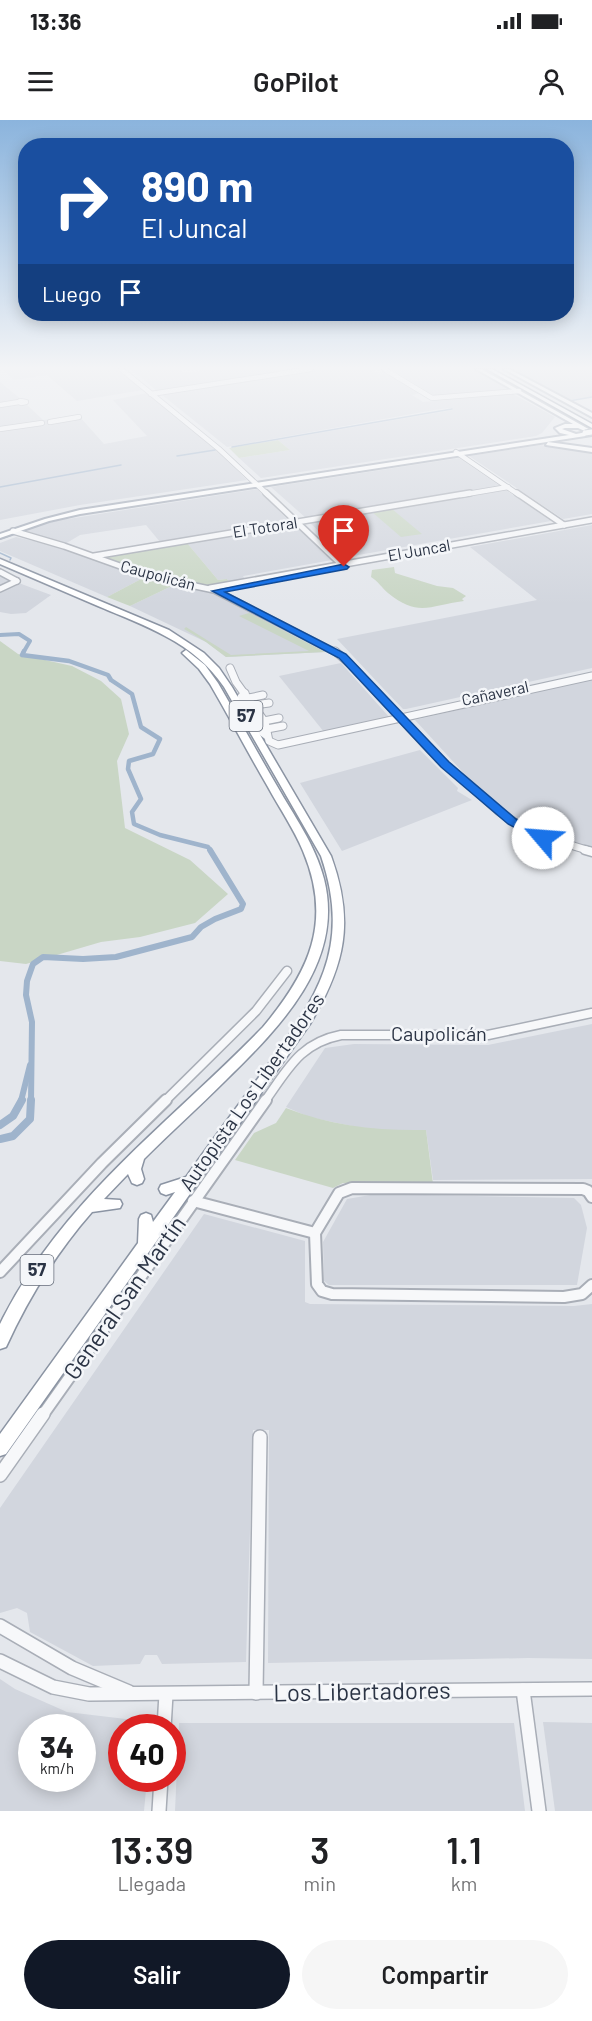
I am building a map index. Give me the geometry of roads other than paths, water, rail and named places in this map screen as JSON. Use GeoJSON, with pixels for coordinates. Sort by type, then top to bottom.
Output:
{"type":"FeatureCollection","features":[{"type":"Feature","properties":{"kind":"highway","name":"Autopista Los Libertadores"},"geometry":{"type":"LineString","coordinates":[[0,561],[160,629],[184,642],[207,660],[221,676],[321,846],[334,875],[340,906],[341,933],[337,955],[325,989],[297,1034],[0,1448]]}},
{"type":"Feature","properties":{"kind":"highway","name":"Autopista Los Libertadores"},"geometry":{"type":"LineString","coordinates":[[0,568],[155,634],[178,647],[197,662],[214,683],[309,850],[318,877],[322,904],[320,933],[310,966],[292,1000],[264,1034],[88,1206],[33,1277],[0,1342]]}},
{"type":"Feature","properties":{"kind":"highway"},"geometry":{"type":"LineString","coordinates":[[137,1157],[134,1169],[137,1179]]}},
{"type":"Feature","properties":{"kind":"highway"},"geometry":{"type":"LineString","coordinates":[[166,1189],[191,1181]]}},
{"type":"Feature","properties":{"kind":"highway"},"geometry":{"type":"LineString","coordinates":[[88,1206],[116,1204]]}},
{"type":"Feature","properties":{"kind":"highway"},"geometry":{"type":"LineString","coordinates":[[146,1219],[146,1245]]}},
{"type":"Feature","properties":{"kind":"main road"},"geometry":{"type":"LineString","coordinates":[[0,535],[62,515],[99,508],[490,448]]}},
{"type":"Feature","properties":{"kind":"main road","name":"Caupolicán"},"geometry":{"type":"LineString","coordinates":[[0,528],[11,531]]}},
{"type":"Feature","properties":{"kind":"street"},"geometry":{"type":"LineString","coordinates":[[221,448],[346,565]]}},
{"type":"Feature","properties":{"kind":"street"},"geometry":{"type":"LineString","coordinates":[[458,453],[565,526]]}},
{"type":"Feature","properties":{"kind":"street","name":"El Totoral"},"geometry":{"type":"LineString","coordinates":[[92,556],[508,487]]}},
{"type":"Feature","properties":{"kind":"street","name":"El Juncal"},"geometry":{"type":"LineString","coordinates":[[210,588],[592,521]]}},
{"type":"Feature","properties":{"kind":"street","name":"Caupolicán"},"geometry":{"type":"LineString","coordinates":[[11,531],[148,576],[210,588],[338,653],[400,716],[435,756],[512,822],[543,838],[592,852]]}},
{"type":"Feature","properties":{"kind":"street","name":"El Juncal"},"geometry":{"type":"LineString","coordinates":[[216,591],[346,565]]}},
{"type":"Feature","properties":{"kind":"street"},"geometry":{"type":"LineString","coordinates":[[0,573],[17,581],[0,589]]}},
{"type":"Feature","properties":{"kind":"street"},"geometry":{"type":"LineString","coordinates":[[230,668],[232,676],[264,721],[273,744],[284,745],[400,716]]}},
{"type":"Feature","properties":{"kind":"street","name":"Cañaveral"},"geometry":{"type":"LineString","coordinates":[[400,716],[592,671]]}},
{"type":"Feature","properties":{"kind":"street","name":"Cañaveral"},"geometry":{"type":"LineString","coordinates":[[400,716],[592,676]]}},
{"type":"Feature","properties":{"kind":"street"},"geometry":{"type":"LineString","coordinates":[[263,695],[241,697],[260,731],[267,732],[283,726]]}},
{"type":"Feature","properties":{"kind":"street"},"geometry":{"type":"LineString","coordinates":[[254,705],[269,703]]}},
{"type":"Feature","properties":{"kind":"street"},"geometry":{"type":"LineString","coordinates":[[264,721],[279,718]]}},
{"type":"Feature","properties":{"kind":"street"},"geometry":{"type":"LineString","coordinates":[[0,1272],[102,1163],[256,1011],[287,971]]}},
{"type":"Feature","properties":{"kind":"street","name":"Caupolicán"},"geometry":{"type":"LineString","coordinates":[[292,1062],[310,1046],[334,1036],[488,1035],[592,1013]]}},
{"type":"Feature","properties":{"kind":"street","name":"General San Martín"},"geometry":{"type":"LineString","coordinates":[[0,1475],[292,1062]]}},
{"type":"Feature","properties":{"kind":"street"},"geometry":{"type":"LineString","coordinates":[[592,1197],[588,1191],[583,1189],[352,1188],[337,1196],[315,1233],[317,1284],[322,1291],[332,1294],[564,1297],[582,1294],[592,1284]]}},
{"type":"Feature","properties":{"kind":"street"},"geometry":{"type":"LineString","coordinates":[[193,1201],[315,1233]]}},
{"type":"Feature","properties":{"kind":"street"},"geometry":{"type":"LineString","coordinates":[[256,1693],[260,1437]]}},
{"type":"Feature","properties":{"kind":"street","name":"Los Libertadores"},"geometry":{"type":"LineString","coordinates":[[0,1626],[72,1668],[132,1693]]}},
{"type":"Feature","properties":{"kind":"street","name":"Los Libertadores"},"geometry":{"type":"LineString","coordinates":[[0,1661],[31,1678],[63,1690],[104,1695],[592,1689]]}},
{"type":"Feature","properties":{"kind":"street"},"geometry":{"type":"LineString","coordinates":[[523,1689],[539,1811]]}},
{"type":"Feature","properties":{"kind":"street"},"geometry":{"type":"LineString","coordinates":[[165,1714],[166,1694]]}},
{"type":"Feature","properties":{"kind":"street"},"geometry":{"type":"LineString","coordinates":[[159,1811],[160,1792]]}},
{"type":"Feature","properties":{"kind":"waterway"},"geometry":{"type":"LineString","coordinates":[[177,456],[215,450]]}},
{"type":"Feature","properties":{"kind":"waterway"},"geometry":{"type":"LineString","coordinates":[[0,487],[121,465]]}},
{"type":"Feature","properties":{"kind":"waterway"},"geometry":{"type":"LineString","coordinates":[[0,539],[12,535]]}},
{"type":"Feature","properties":{"kind":"waterway"},"geometry":{"type":"LineString","coordinates":[[0,553],[11,558],[10,560]]}},
{"type":"Feature","properties":{"kind":"waterway"},"geometry":{"type":"LineString","coordinates":[[0,635],[19,634],[30,641],[23,653]]}},
{"type":"Feature","properties":{"kind":"waterway"},"geometry":{"type":"LineString","coordinates":[[23,653],[22,655],[69,661],[108,675],[111,680],[132,694],[141,727],[160,739],[153,754],[129,761],[128,769],[141,799],[132,812],[134,824],[160,835],[208,847],[211,851]]}},
{"type":"Feature","properties":{"kind":"waterway"},"geometry":{"type":"LineString","coordinates":[[31,1101],[32,1022],[26,995],[27,981],[33,964],[43,957],[83,959],[116,957],[192,937],[201,927],[241,909],[243,904],[210,850]]}},
{"type":"Feature","properties":{"kind":"waterway"},"geometry":{"type":"LineString","coordinates":[[21,1101],[30,1065]]}},
{"type":"Feature","properties":{"kind":"waterway"},"geometry":{"type":"LineString","coordinates":[[0,1125],[13,1116],[22,1100]]}},
{"type":"Feature","properties":{"kind":"waterway"},"geometry":{"type":"LineString","coordinates":[[0,1139],[13,1136],[30,1119],[31,1100]]}}]}
